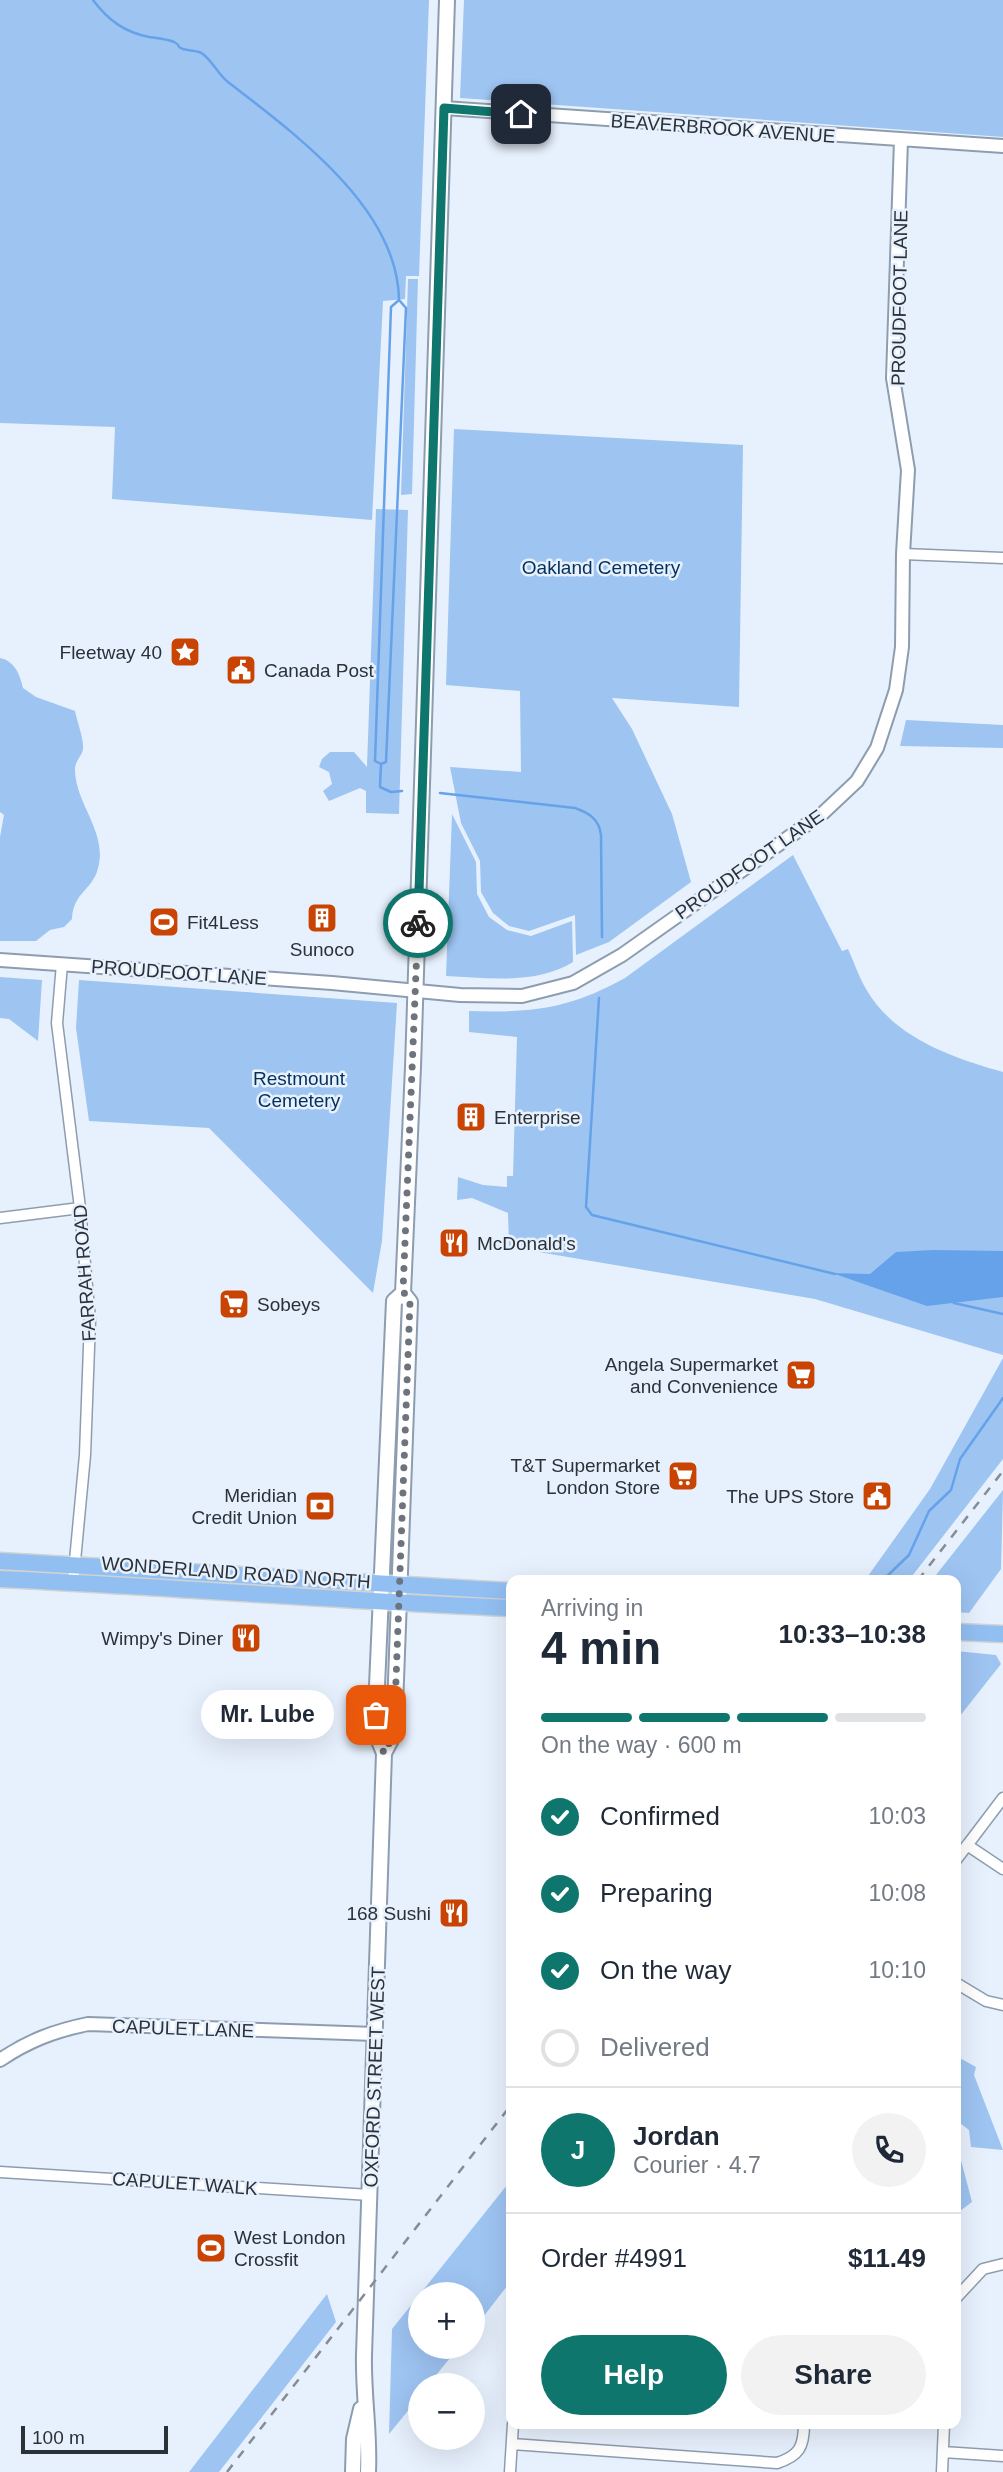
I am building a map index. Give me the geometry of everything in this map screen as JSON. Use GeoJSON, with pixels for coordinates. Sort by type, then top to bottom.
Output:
{"type":"FeatureCollection","features":[{"type":"Feature","properties":{"kind":"main road","name":"OXFORD STREET WEST"},"geometry":{"type":"LineString","coordinates":[[384,1753],[394,1734],[410,1302],[403,1293],[416,991],[447,0]]}},
{"type":"Feature","properties":{"kind":"main road","name":"OXFORD STREET WEST"},"geometry":{"type":"LineString","coordinates":[[368,2472],[369,2438],[363,2401],[384,1753],[375,1731],[394,1301],[403,1293]]}},
{"type":"Feature","properties":{"kind":"main road","name":"WONDERLAND ROAD NORTH"},"geometry":{"type":"LineString","coordinates":[[0,1561],[506,1591]]}},
{"type":"Feature","properties":{"kind":"main road","name":"WONDERLAND ROAD NORTH"},"geometry":{"type":"LineString","coordinates":[[0,1578],[271,1593],[380,1603],[506,1608]]}},
{"type":"Feature","properties":{"kind":"main road"},"geometry":{"type":"LineString","coordinates":[[961,1632],[1003,1634]]}},
{"type":"Feature","properties":{"kind":"main road","name":"OXFORD STREET WEST"},"geometry":{"type":"LineString","coordinates":[[353,2472],[354,2439],[363,2401]]}},
{"type":"Feature","properties":{"kind":"street","name":"BEAVERBROOK AVENUE"},"geometry":{"type":"LineString","coordinates":[[444,108],[1003,146]]}},
{"type":"Feature","properties":{"kind":"street","name":"PROUDFOOT LANE"},"geometry":{"type":"LineString","coordinates":[[0,960],[416,991],[522,996],[573,984],[622,955],[823,813],[857,780],[886,726],[896,690],[902,647],[903,554],[908,470],[893,378],[901,140]]}},
{"type":"Feature","properties":{"kind":"street"},"geometry":{"type":"LineString","coordinates":[[903,554],[1003,558]]}},
{"type":"Feature","properties":{"kind":"street","name":"FARRAH ROAD"},"geometry":{"type":"LineString","coordinates":[[62,964],[57,1023],[80,1208],[90,1320],[85,1455],[73,1582]]}},
{"type":"Feature","properties":{"kind":"street"},"geometry":{"type":"LineString","coordinates":[[0,1218],[80,1208]]}},
{"type":"Feature","properties":{"kind":"street"},"geometry":{"type":"LineString","coordinates":[[961,1853],[1003,1798]]}},
{"type":"Feature","properties":{"kind":"street"},"geometry":{"type":"LineString","coordinates":[[967,1845],[1003,1869]]}},
{"type":"Feature","properties":{"kind":"street"},"geometry":{"type":"LineString","coordinates":[[961,1986],[986,2001],[1003,2005]]}},
{"type":"Feature","properties":{"kind":"street","name":"CAPULET LANE"},"geometry":{"type":"LineString","coordinates":[[0,2060],[23,2045],[55,2031],[88,2024],[375,2034]]}},
{"type":"Feature","properties":{"kind":"street","name":"CAPULET WALK"},"geometry":{"type":"LineString","coordinates":[[0,2172],[370,2195]]}},
{"type":"Feature","properties":{"kind":"street"},"geometry":{"type":"LineString","coordinates":[[961,2293],[983,2269],[1003,2264]]}},
{"type":"Feature","properties":{"kind":"street"},"geometry":{"type":"LineString","coordinates":[[510,2472],[513,2429]]}},
{"type":"Feature","properties":{"kind":"street"},"geometry":{"type":"LineString","coordinates":[[512,2444],[777,2463],[794,2458],[804,2444],[804,2429]]}},
{"type":"Feature","properties":{"kind":"street"},"geometry":{"type":"LineString","coordinates":[[942,2472],[944,2429]]}},
{"type":"Feature","properties":{"kind":"street"},"geometry":{"type":"LineString","coordinates":[[943,2452],[1003,2456]]}},
{"type":"Feature","properties":{"kind":"green space"},"geometry":{"type":"Polygon","coordinates":[[[0,0],[429,0],[419,276],[406,276],[405,299],[383,301],[372,520],[112,499],[115,427],[0,423],[0,0]]]}},
{"type":"Feature","properties":{"kind":"green space"},"geometry":{"type":"Polygon","coordinates":[[[464,0],[1003,0],[1003,137],[460,98],[464,0]]]}},
{"type":"Feature","properties":{"kind":"green space"},"geometry":{"type":"Polygon","coordinates":[[[408,279],[418,279],[412,494],[401,495],[408,279]]]}},
{"type":"Feature","properties":{"kind":"green space","name":"Oakland Cemetery"},"geometry":{"type":"Polygon","coordinates":[[[454,429],[743,445],[739,707],[612,698],[632,729],[672,814],[691,882],[609,942],[576,955],[575,915],[529,931],[509,926],[493,913],[481,892],[480,861],[461,823],[450,767],[521,772],[520,691],[446,685],[454,429]]]}},
{"type":"Feature","properties":{"kind":"green space"},"geometry":{"type":"Polygon","coordinates":[[[376,509],[408,510],[399,814],[366,813],[366,791],[360,788],[329,801],[323,791],[332,784],[329,772],[319,767],[322,759],[330,752],[354,752],[367,767],[376,509]]]}},
{"type":"Feature","properties":{"kind":"green space"},"geometry":{"type":"Polygon","coordinates":[[[0,658],[13,665],[23,688],[36,697],[75,711],[83,745],[75,766],[76,782],[99,842],[98,868],[92,881],[79,897],[72,919],[64,927],[50,930],[36,941],[0,941],[0,837],[4,815],[0,812],[0,658]]]}},
{"type":"Feature","properties":{"kind":"green space"},"geometry":{"type":"Polygon","coordinates":[[[906,720],[1003,725],[1003,748],[900,746],[906,720]]]}},
{"type":"Feature","properties":{"kind":"green space"},"geometry":{"type":"Polygon","coordinates":[[[452,814],[476,862],[477,894],[489,917],[507,930],[531,936],[572,921],[573,962],[559,969],[528,977],[495,979],[446,976],[452,814]]]}},
{"type":"Feature","properties":{"kind":"green space"},"geometry":{"type":"Polygon","coordinates":[[[793,855],[842,951],[848,949],[863,984],[892,1021],[926,1044],[945,1053],[1003,1072],[1003,1355],[815,1299],[509,1247],[508,1213],[472,1198],[457,1200],[458,1177],[483,1185],[507,1187],[507,1176],[513,1176],[517,1037],[469,1032],[469,1011],[512,1011],[550,1007],[586,997],[605,988],[625,978],[793,855]]]}},
{"type":"Feature","properties":{"kind":"green space"},"geometry":{"type":"Polygon","coordinates":[[[0,977],[42,980],[38,1041],[9,1019],[0,1018],[0,977]]]}},
{"type":"Feature","properties":{"kind":"green space","name":"Restmount Cemetery"},"geometry":{"type":"Polygon","coordinates":[[[79,980],[397,1003],[382,1241],[373,1293],[209,1128],[89,1121],[76,1028],[79,980]]]}},
{"type":"Feature","properties":{"kind":"green space"},"geometry":{"type":"Polygon","coordinates":[[[1003,1358],[1003,1459],[913,1575],[869,1575],[930,1489],[1003,1358]]]}},
{"type":"Feature","properties":{"kind":"green space"},"geometry":{"type":"Polygon","coordinates":[[[1003,1490],[1001,1569],[969,1613],[961,1612],[961,1575],[936,1575],[1003,1490]]]}},
{"type":"Feature","properties":{"kind":"green space"},"geometry":{"type":"Polygon","coordinates":[[[961,1652],[996,1655],[1001,1664],[961,1715],[961,1652]]]}},
{"type":"Feature","properties":{"kind":"green space"},"geometry":{"type":"Polygon","coordinates":[[[961,2059],[976,2067],[974,2075],[1003,2150],[971,2147],[969,2130],[961,2124],[961,2059]]]}},
{"type":"Feature","properties":{"kind":"green space"},"geometry":{"type":"Polygon","coordinates":[[[961,2160],[972,2202],[961,2210],[961,2160]]]}},
{"type":"Feature","properties":{"kind":"green space"},"geometry":{"type":"Polygon","coordinates":[[[506,2186],[506,2287],[485,2315],[485,2282],[430,2282],[506,2186]]]}},
{"type":"Feature","properties":{"kind":"green space"},"geometry":{"type":"Polygon","coordinates":[[[327,2294],[336,2322],[219,2472],[189,2472],[327,2294]]]}},
{"type":"Feature","properties":{"kind":"green space"},"geometry":{"type":"Polygon","coordinates":[[[408,2309],[408,2359],[449,2359],[438,2373],[408,2373],[408,2411],[389,2434],[392,2329],[408,2309]]]}},
{"type":"Feature","properties":{"kind":"shaded area"},"geometry":{"type":"Polygon","coordinates":[[[1003,1251],[1003,1297],[927,1306],[832,1273],[870,1274],[896,1252],[1003,1251]]]}},
{"type":"Feature","properties":{"kind":"waterway"},"geometry":{"type":"LineString","coordinates":[[93,0],[105,14],[124,28],[140,35],[171,41],[183,49],[203,54],[228,82],[283,125],[338,176],[362,204],[381,234],[394,266],[399,300],[406,308],[386,762],[381,764],[380,787],[391,792],[402,791]]}},
{"type":"Feature","properties":{"kind":"waterway"},"geometry":{"type":"LineString","coordinates":[[381,764],[375,761],[391,307],[399,300]]}},
{"type":"Feature","properties":{"kind":"waterway"},"geometry":{"type":"LineString","coordinates":[[440,793],[575,808],[592,817],[601,835],[602,937]]}},
{"type":"Feature","properties":{"kind":"waterway"},"geometry":{"type":"LineString","coordinates":[[599,998],[586,1207],[592,1215],[835,1274]]}},
{"type":"Feature","properties":{"kind":"waterway"},"geometry":{"type":"LineString","coordinates":[[954,1303],[1003,1314]]}},
{"type":"Feature","properties":{"kind":"waterway"},"geometry":{"type":"LineString","coordinates":[[888,1575],[909,1555],[929,1511],[951,1490],[960,1459],[1003,1398]]}},
{"type":"Feature","properties":{"kind":"railway"},"geometry":{"type":"LineString","coordinates":[[922,1575],[1003,1471]]}},
{"type":"Feature","properties":{"kind":"railway"},"geometry":{"type":"LineString","coordinates":[[227,2472],[506,2111]]}},
{"type":"Feature","properties":{"kind":"way so far"},"geometry":{"type":"LineString","coordinates":[[376,1715],[375,1731],[384,1753],[394,1734],[410,1302],[403,1291],[418,923]]}},
{"type":"Feature","properties":{"kind":"place","name":"Fleetway 40"},"geometry":{"type":"Point","coordinates":[185,652]}},
{"type":"Feature","properties":{"kind":"place","name":"Canada Post"},"geometry":{"type":"Point","coordinates":[241,670]}},
{"type":"Feature","properties":{"kind":"place","name":"Sunoco"},"geometry":{"type":"Point","coordinates":[322,918]}},
{"type":"Feature","properties":{"kind":"place","name":"Fit4Less"},"geometry":{"type":"Point","coordinates":[164,922]}},
{"type":"Feature","properties":{"kind":"place","name":"Enterprise"},"geometry":{"type":"Point","coordinates":[471,1117]}},
{"type":"Feature","properties":{"kind":"place","name":"McDonald's"},"geometry":{"type":"Point","coordinates":[454,1243]}},
{"type":"Feature","properties":{"kind":"place","name":"Sobeys"},"geometry":{"type":"Point","coordinates":[234,1304]}},
{"type":"Feature","properties":{"kind":"place","name":"Angela Supermarket and Convenience"},"geometry":{"type":"Point","coordinates":[801,1375]}},
{"type":"Feature","properties":{"kind":"place","name":"T&T Supermarket London Store"},"geometry":{"type":"Point","coordinates":[683,1476]}},
{"type":"Feature","properties":{"kind":"place","name":"The UPS Store"},"geometry":{"type":"Point","coordinates":[877,1496]}},
{"type":"Feature","properties":{"kind":"place","name":"Meridian Credit Union"},"geometry":{"type":"Point","coordinates":[320,1506]}},
{"type":"Feature","properties":{"kind":"place","name":"Wimpy's Diner"},"geometry":{"type":"Point","coordinates":[246,1638]}},
{"type":"Feature","properties":{"kind":"place","name":"Mr. Lube"},"geometry":{"type":"Point","coordinates":[376,1715]}},
{"type":"Feature","properties":{"kind":"place","name":"168 Sushi"},"geometry":{"type":"Point","coordinates":[454,1913]}},
{"type":"Feature","properties":{"kind":"place","name":"West London Crossfit"},"geometry":{"type":"Point","coordinates":[211,2248]}},
{"type":"Feature","properties":{"kind":"route"},"geometry":{"type":"LineString","coordinates":[[418,923],[444,108],[521,114]]}}]}
